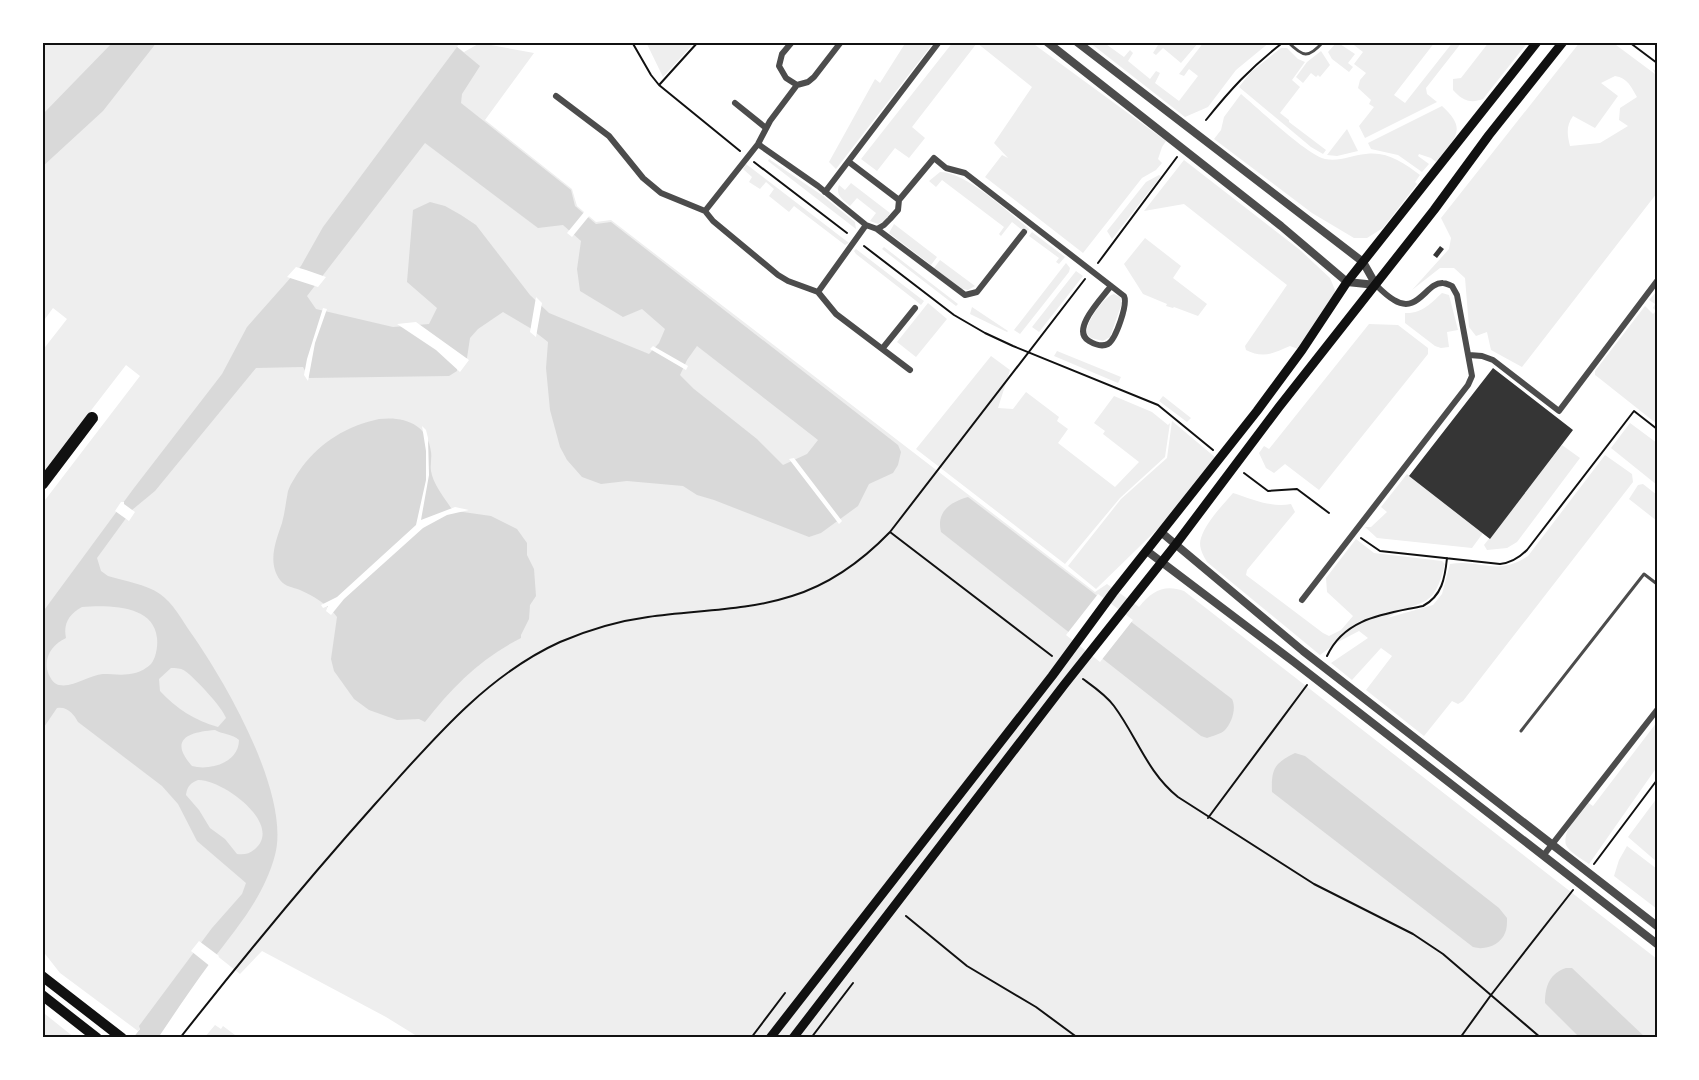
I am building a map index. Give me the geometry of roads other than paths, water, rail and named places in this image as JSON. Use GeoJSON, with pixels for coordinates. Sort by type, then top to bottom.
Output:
{"type":"FeatureCollection","features":[{"type":"Feature","properties":{"kind":"highway"},"geometry":{"type":"LineString","coordinates":[[42,484],[92,418]]}},
{"type":"Feature","properties":{"kind":"highway"},"geometry":{"type":"LineString","coordinates":[[42,976],[122,1038]]}},
{"type":"Feature","properties":{"kind":"highway"},"geometry":{"type":"LineString","coordinates":[[42,995],[97,1038]]}},
{"type":"Feature","properties":{"kind":"main road"},"geometry":{"type":"LineString","coordinates":[[770,1038],[1052,676],[1113,593],[1236,438],[1302,350],[1347,282],[1537,42]]}},
{"type":"Feature","properties":{"kind":"main road"},"geometry":{"type":"LineString","coordinates":[[793,1038],[1563,42]]}},
{"type":"Feature","properties":{"kind":"street"},"geometry":{"type":"LineString","coordinates":[[792,42],[782,54],[779,66],[786,78],[797,85]]}},
{"type":"Feature","properties":{"kind":"street"},"geometry":{"type":"LineString","coordinates":[[705,211],[758,144],[766,128],[797,85],[808,82],[814,77],[841,42]]}},
{"type":"Feature","properties":{"kind":"street"},"geometry":{"type":"LineString","coordinates":[[825,192],[939,42]]}},
{"type":"Feature","properties":{"kind":"street"},"geometry":{"type":"LineString","coordinates":[[1047,42],[1281,226],[1347,282],[1376,285]]}},
{"type":"Feature","properties":{"kind":"street"},"geometry":{"type":"LineString","coordinates":[[1077,42],[1363,262],[1376,285],[1395,302],[1418,301],[1433,286],[1442,283],[1452,286],[1457,295],[1472,376],[1468,385],[1302,600]]}},
{"type":"Feature","properties":{"kind":"street"},"geometry":{"type":"LineString","coordinates":[[556,96],[609,136],[643,178],[661,193],[705,211],[713,221],[778,274],[788,281],[818,292],[836,314],[910,370]]}},
{"type":"Feature","properties":{"kind":"street"},"geometry":{"type":"LineString","coordinates":[[735,103],[766,128]]}},
{"type":"Feature","properties":{"kind":"street"},"geometry":{"type":"LineString","coordinates":[[758,144],[965,295],[977,292],[1024,232]]}},
{"type":"Feature","properties":{"kind":"street"},"geometry":{"type":"LineString","coordinates":[[877,229],[898,210],[899,200],[934,158],[946,168],[965,173],[1124,296],[1127,301],[1126,308],[1113,338],[1109,344],[1100,345],[1084,337],[1083,323],[1111,286]]}},
{"type":"Feature","properties":{"kind":"street"},"geometry":{"type":"LineString","coordinates":[[849,162],[899,200]]}},
{"type":"Feature","properties":{"kind":"street"},"geometry":{"type":"LineString","coordinates":[[818,292],[867,225]]}},
{"type":"Feature","properties":{"kind":"street"},"geometry":{"type":"LineString","coordinates":[[1469,355],[1493,360],[1559,411],[1657,281]]}},
{"type":"Feature","properties":{"kind":"street"},"geometry":{"type":"LineString","coordinates":[[882,349],[915,308]]}},
{"type":"Feature","properties":{"kind":"street"},"geometry":{"type":"LineString","coordinates":[[1162,533],[1303,651],[1657,926]]}},
{"type":"Feature","properties":{"kind":"street"},"geometry":{"type":"LineString","coordinates":[[1147,551],[1294,662],[1657,944]]}},
{"type":"Feature","properties":{"kind":"street"},"geometry":{"type":"LineString","coordinates":[[1543,856],[1657,710]]}},
{"type":"Feature","properties":{"kind":"lane"},"geometry":{"type":"LineString","coordinates":[[1288,42],[1304,55],[1311,53],[1323,42]]}},
{"type":"Feature","properties":{"kind":"lane"},"geometry":{"type":"LineString","coordinates":[[1521,731],[1644,574],[1657,584]]}}]}
